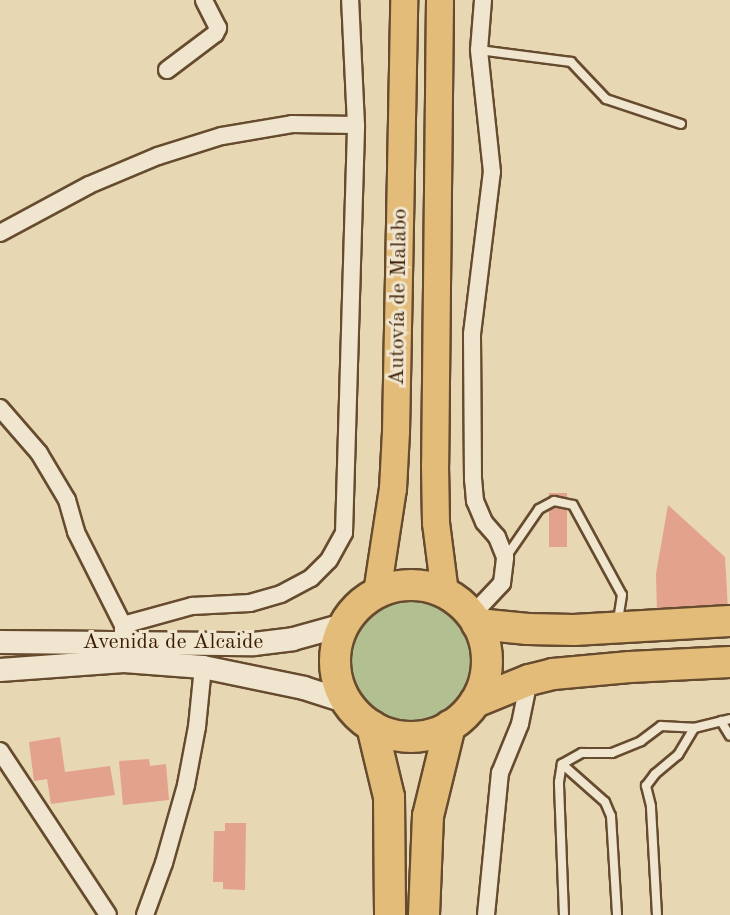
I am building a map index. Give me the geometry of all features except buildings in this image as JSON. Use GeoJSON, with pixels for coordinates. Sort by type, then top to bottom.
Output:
{"type":"FeatureCollection","features":[{"type":"Feature","properties":{"kind":"highway"},"geometry":{"type":"LineString","coordinates":[[411,585],[445,592],[475,619],[483,635],[487,657],[485,681],[475,702],[450,726],[417,736],[394,735],[372,726],[347,702],[335,669],[336,646],[344,625],[358,606],[377,593],[411,585]]}},
{"type":"Feature","properties":{"kind":"highway"},"geometry":{"type":"LineString","coordinates":[[475,619],[528,629],[616,628],[730,621]]}},
{"type":"Feature","properties":{"kind":"highway"},"geometry":{"type":"LineString","coordinates":[[475,702],[529,680],[585,670],[730,663]]}},
{"type":"Feature","properties":{"kind":"highway"},"geometry":{"type":"LineString","coordinates":[[372,726],[389,797],[390,915]]}},
{"type":"Feature","properties":{"kind":"highway"},"geometry":{"type":"LineString","coordinates":[[424,915],[423,882],[428,816],[450,726]]}},
{"type":"Feature","properties":{"kind":"main road","name":"Autovía de Malabo"},"geometry":{"type":"LineString","coordinates":[[377,593],[393,489],[396,432],[404,0]]}},
{"type":"Feature","properties":{"kind":"main road","name":"Autovía de Malabo"},"geometry":{"type":"LineString","coordinates":[[440,0],[435,465],[436,523],[445,592]]}},
{"type":"Feature","properties":{"kind":"main road","name":"Avenida de Alcaide"},"geometry":{"type":"LineString","coordinates":[[0,642],[264,643],[344,625]]}},
{"type":"Feature","properties":{"kind":"main road","name":"Avenida de Alcaide"},"geometry":{"type":"LineString","coordinates":[[0,670],[123,643],[203,667],[270,679],[347,702]]}},
{"type":"Feature","properties":{"kind":"street"},"geometry":{"type":"LineString","coordinates":[[167,70],[215,34],[218,27],[204,0]]}},
{"type":"Feature","properties":{"kind":"street"},"geometry":{"type":"LineString","coordinates":[[0,408],[39,453],[67,500],[76,532],[123,643],[192,606],[250,603],[281,594],[311,578],[329,560],[344,533],[356,124],[350,0]]}},
{"type":"Feature","properties":{"kind":"street"},"geometry":{"type":"LineString","coordinates":[[475,619],[502,583],[505,557],[497,537],[484,522],[475,501],[473,480],[472,334],[492,172],[479,50],[483,0]]}},
{"type":"Feature","properties":{"kind":"street"},"geometry":{"type":"LineString","coordinates":[[0,233],[90,185],[158,156],[222,136],[292,124],[356,124]]}},
{"type":"Feature","properties":{"kind":"street"},"geometry":{"type":"LineString","coordinates":[[145,915],[164,863],[186,785],[197,728],[203,667]]}},
{"type":"Feature","properties":{"kind":"street"},"geometry":{"type":"LineString","coordinates":[[486,915],[500,773],[520,724],[529,680]]}},
{"type":"Feature","properties":{"kind":"street"},"geometry":{"type":"LineString","coordinates":[[0,751],[108,915]]}},
{"type":"Feature","properties":{"kind":"lane"},"geometry":{"type":"LineString","coordinates":[[479,50],[571,62],[606,99],[681,124]]}},
{"type":"Feature","properties":{"kind":"lane"},"geometry":{"type":"LineString","coordinates":[[505,557],[539,509],[554,501],[573,505],[622,595],[616,628]]}},
{"type":"Feature","properties":{"kind":"lane"},"geometry":{"type":"LineString","coordinates":[[562,764],[582,753],[612,753],[641,741],[662,726],[694,728],[725,720],[730,736]]}},
{"type":"Feature","properties":{"kind":"lane"},"geometry":{"type":"LineString","coordinates":[[657,915],[651,806],[646,786],[655,774],[678,755],[694,728]]}},
{"type":"Feature","properties":{"kind":"lane"},"geometry":{"type":"LineString","coordinates":[[562,764],[559,782],[564,915]]}},
{"type":"Feature","properties":{"kind":"lane"},"geometry":{"type":"LineString","coordinates":[[562,764],[605,802],[611,816],[617,915]]}},
{"type":"Feature","properties":{"kind":"green space"},"geometry":{"type":"Polygon","coordinates":[[[410,593],[436,598],[457,613],[472,634],[477,660],[472,686],[457,707],[436,722],[410,727],[384,722],[363,707],[348,686],[343,660],[348,634],[363,613],[384,598],[410,593]]]}}]}
